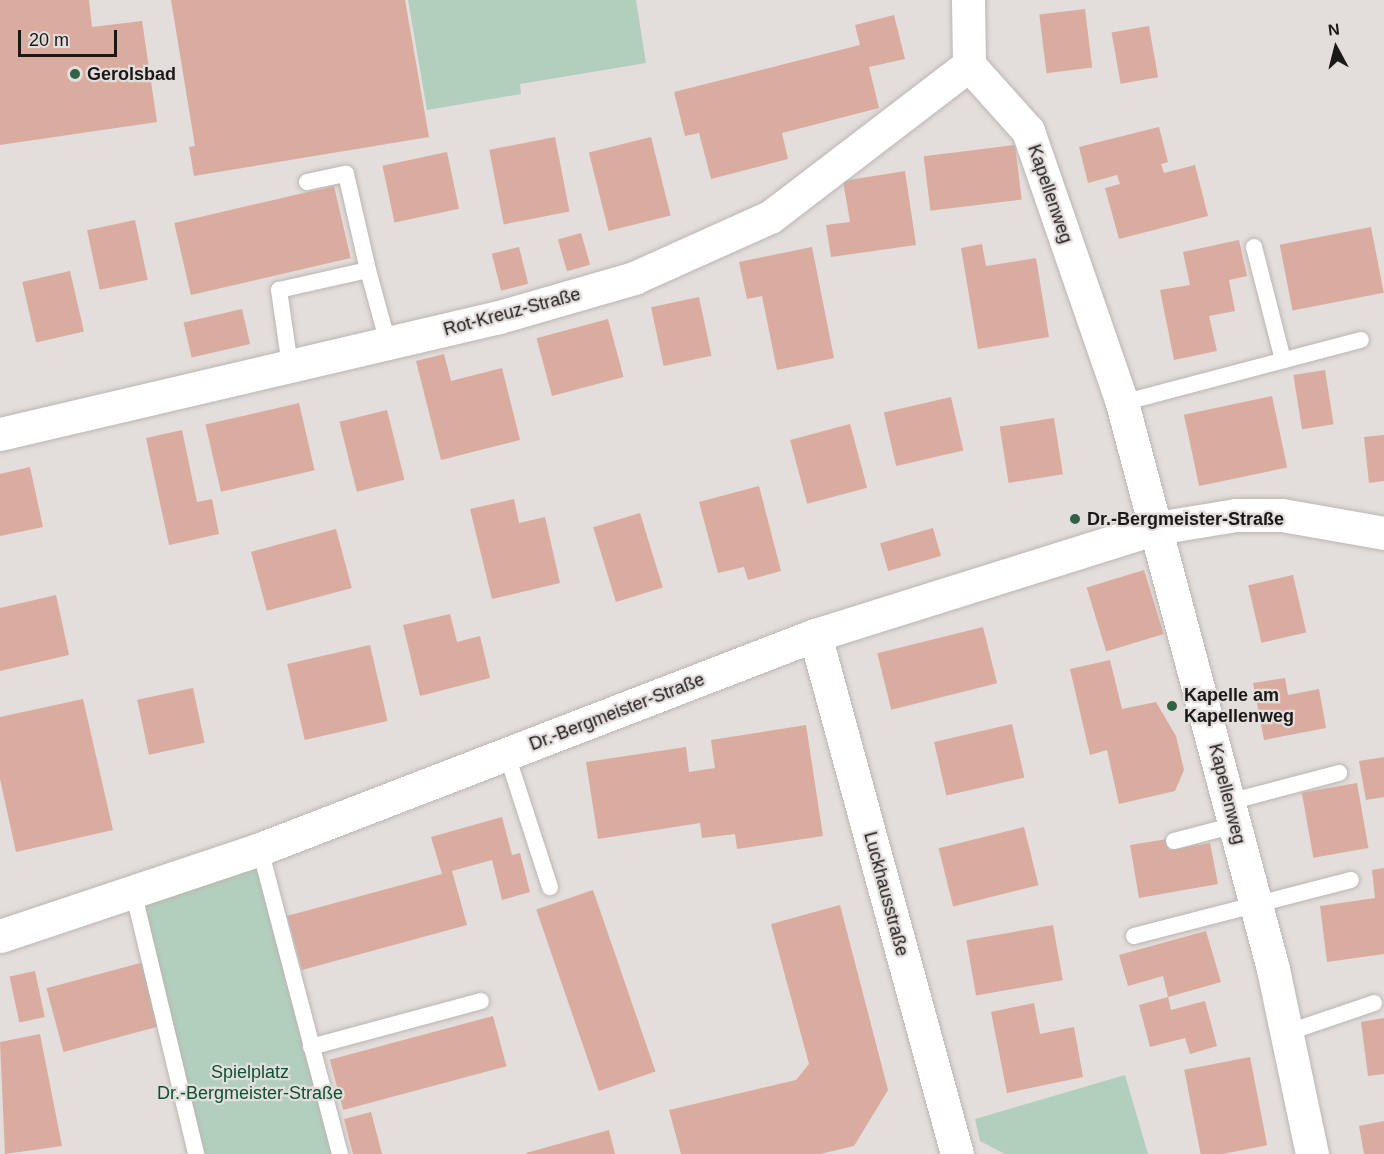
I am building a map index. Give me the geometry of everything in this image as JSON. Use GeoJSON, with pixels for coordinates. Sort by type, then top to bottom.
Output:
{"type":"FeatureCollection","features":[{"type":"Feature","properties":{"kind":"street"},"geometry":{"type":"LineString","coordinates":[[968,0],[969,64]]}},
{"type":"Feature","properties":{"kind":"street","name":"Rot-Kreuz-Straße"},"geometry":{"type":"LineString","coordinates":[[0,435],[388,343],[634,278],[770,217],[969,64]]}},
{"type":"Feature","properties":{"kind":"street","name":"Kapellenweg"},"geometry":{"type":"LineString","coordinates":[[969,64],[1028,131],[1122,403],[1256,906],[1312,1154]]}},
{"type":"Feature","properties":{"kind":"street","name":"Dr.-Bergmeister-Straße"},"geometry":{"type":"LineString","coordinates":[[0,936],[134,895],[260,849],[815,635],[1157,528],[1236,515],[1282,515],[1384,533]]}},
{"type":"Feature","properties":{"kind":"street","name":"Luckhausstraße"},"geometry":{"type":"LineString","coordinates":[[815,635],[957,1154]]}},
{"type":"Feature","properties":{"kind":"lane"},"geometry":{"type":"LineString","coordinates":[[307,182],[346,174],[368,270],[388,343]]}},
{"type":"Feature","properties":{"kind":"lane"},"geometry":{"type":"LineString","coordinates":[[1254,247],[1283,360]]}},
{"type":"Feature","properties":{"kind":"lane"},"geometry":{"type":"LineString","coordinates":[[290,366],[279,290],[368,270]]}},
{"type":"Feature","properties":{"kind":"lane"},"geometry":{"type":"LineString","coordinates":[[1122,403],[1361,340]]}},
{"type":"Feature","properties":{"kind":"lane","name":"Dr.-Bergmeister-Straße"},"geometry":{"type":"LineString","coordinates":[[507,755],[550,887]]}},
{"type":"Feature","properties":{"kind":"lane"},"geometry":{"type":"LineString","coordinates":[[1174,841],[1232,814],[1339,773]]}},
{"type":"Feature","properties":{"kind":"lane"},"geometry":{"type":"LineString","coordinates":[[260,849],[340,1154]]}},
{"type":"Feature","properties":{"kind":"lane"},"geometry":{"type":"LineString","coordinates":[[1134,936],[1351,880]]}},
{"type":"Feature","properties":{"kind":"lane"},"geometry":{"type":"LineString","coordinates":[[134,895],[196,1154]]}},
{"type":"Feature","properties":{"kind":"lane"},"geometry":{"type":"LineString","coordinates":[[311,1047],[481,1001]]}},
{"type":"Feature","properties":{"kind":"lane"},"geometry":{"type":"LineString","coordinates":[[1286,1033],[1374,1003]]}},
{"type":"Feature","properties":{"kind":"green space"},"geometry":{"type":"Polygon","coordinates":[[[408,0],[636,0],[646,63],[520,84],[521,94],[427,110],[408,0]]]}},
{"type":"Feature","properties":{"kind":"green space","name":"Spielplatz Dr.-Bergmeister-Straße"},"geometry":{"type":"Polygon","coordinates":[[[260,849],[340,1154],[196,1154],[134,895],[260,849]]]}},
{"type":"Feature","properties":{"kind":"green space"},"geometry":{"type":"Polygon","coordinates":[[[1125,1075],[1148,1154],[1005,1154],[980,1141],[975,1119],[1125,1075]]]}},
{"type":"Feature","properties":{"kind":"building","name":"Gerolsbad"},"geometry":{"type":"Polygon","coordinates":[[[0,0],[89,0],[92,27],[142,21],[157,122],[0,145],[0,0]]]}},
{"type":"Feature","properties":{"kind":"building"},"geometry":{"type":"Polygon","coordinates":[[[171,0],[405,0],[429,137],[194,176],[189,147],[195,146],[171,0]]]}},
{"type":"Feature","properties":{"kind":"building"},"geometry":{"type":"Polygon","coordinates":[[[1085,9],[1092,68],[1047,73],[1039,15],[1085,9]]]}},
{"type":"Feature","properties":{"kind":"building"},"geometry":{"type":"Polygon","coordinates":[[[894,15],[905,59],[869,67],[879,108],[782,133],[788,159],[711,179],[699,133],[685,136],[674,92],[860,45],[855,25],[894,15]]]}},
{"type":"Feature","properties":{"kind":"building"},"geometry":{"type":"Polygon","coordinates":[[[1149,26],[1158,77],[1121,84],[1112,33],[1149,26]]]}},
{"type":"Feature","properties":{"kind":"building"},"geometry":{"type":"Polygon","coordinates":[[[1159,127],[1168,162],[1161,164],[1164,173],[1195,165],[1208,216],[1119,239],[1105,188],[1120,184],[1117,175],[1088,183],[1079,147],[1159,127]]]}},
{"type":"Feature","properties":{"kind":"building"},"geometry":{"type":"Polygon","coordinates":[[[555,137],[570,212],[504,224],[489,150],[555,137]]]}},
{"type":"Feature","properties":{"kind":"building"},"geometry":{"type":"Polygon","coordinates":[[[651,137],[671,216],[608,231],[589,152],[651,137]]]}},
{"type":"Feature","properties":{"kind":"building"},"geometry":{"type":"Polygon","coordinates":[[[1015,145],[1022,200],[930,211],[924,156],[1015,145]]]}},
{"type":"Feature","properties":{"kind":"building"},"geometry":{"type":"Polygon","coordinates":[[[447,152],[459,209],[395,222],[382,166],[447,152]]]}},
{"type":"Feature","properties":{"kind":"building"},"geometry":{"type":"Polygon","coordinates":[[[905,171],[916,245],[831,257],[826,225],[850,222],[843,181],[905,171]]]}},
{"type":"Feature","properties":{"kind":"building"},"geometry":{"type":"Polygon","coordinates":[[[334,186],[351,258],[191,295],[174,223],[334,186]]]}},
{"type":"Feature","properties":{"kind":"building"},"geometry":{"type":"Polygon","coordinates":[[[135,220],[148,280],[100,290],[87,230],[135,220]]]}},
{"type":"Feature","properties":{"kind":"building"},"geometry":{"type":"Polygon","coordinates":[[[1371,227],[1384,293],[1292,311],[1280,245],[1371,227]]]}},
{"type":"Feature","properties":{"kind":"building"},"geometry":{"type":"Polygon","coordinates":[[[581,233],[590,265],[567,271],[558,240],[581,233]]]}},
{"type":"Feature","properties":{"kind":"building"},"geometry":{"type":"Polygon","coordinates":[[[1239,240],[1247,276],[1229,280],[1235,311],[1209,316],[1217,351],[1174,360],[1160,290],[1190,285],[1183,252],[1239,240]]]}},
{"type":"Feature","properties":{"kind":"building"},"geometry":{"type":"Polygon","coordinates":[[[982,244],[986,266],[1036,258],[1049,337],[978,349],[961,248],[982,244]]]}},
{"type":"Feature","properties":{"kind":"building"},"geometry":{"type":"Polygon","coordinates":[[[519,247],[528,284],[501,291],[492,254],[519,247]]]}},
{"type":"Feature","properties":{"kind":"building"},"geometry":{"type":"Polygon","coordinates":[[[812,247],[834,358],[777,370],[762,296],[747,299],[739,262],[812,247]]]}},
{"type":"Feature","properties":{"kind":"building"},"geometry":{"type":"Polygon","coordinates":[[[70,271],[84,331],[36,342],[22,282],[70,271]]]}},
{"type":"Feature","properties":{"kind":"building"},"geometry":{"type":"Polygon","coordinates":[[[699,297],[711,356],[664,366],[651,307],[699,297]]]}},
{"type":"Feature","properties":{"kind":"building"},"geometry":{"type":"Polygon","coordinates":[[[242,309],[250,344],[192,358],[184,322],[242,309]]]}},
{"type":"Feature","properties":{"kind":"building"},"geometry":{"type":"Polygon","coordinates":[[[608,319],[624,377],[552,396],[537,338],[608,319]]]}},
{"type":"Feature","properties":{"kind":"building"},"geometry":{"type":"Polygon","coordinates":[[[444,354],[451,381],[502,368],[520,440],[441,460],[416,361],[444,354]]]}},
{"type":"Feature","properties":{"kind":"building"},"geometry":{"type":"Polygon","coordinates":[[[1325,370],[1334,424],[1302,429],[1293,375],[1325,370]]]}},
{"type":"Feature","properties":{"kind":"building"},"geometry":{"type":"Polygon","coordinates":[[[1272,396],[1287,467],[1199,486],[1184,415],[1272,396]]]}},
{"type":"Feature","properties":{"kind":"building"},"geometry":{"type":"Polygon","coordinates":[[[951,397],[963,451],[896,466],[884,413],[951,397]]]}},
{"type":"Feature","properties":{"kind":"building"},"geometry":{"type":"Polygon","coordinates":[[[299,403],[315,470],[221,492],[205,425],[299,403]]]}},
{"type":"Feature","properties":{"kind":"building"},"geometry":{"type":"Polygon","coordinates":[[[387,410],[404,480],[357,492],[339,422],[387,410]]]}},
{"type":"Feature","properties":{"kind":"building"},"geometry":{"type":"Polygon","coordinates":[[[1054,418],[1063,474],[1009,483],[1000,427],[1054,418]]]}},
{"type":"Feature","properties":{"kind":"building"},"geometry":{"type":"Polygon","coordinates":[[[850,424],[867,488],[807,504],[790,440],[850,424]]]}},
{"type":"Feature","properties":{"kind":"building"},"geometry":{"type":"Polygon","coordinates":[[[182,430],[197,502],[212,499],[219,534],[169,545],[146,438],[182,430]]]}},
{"type":"Feature","properties":{"kind":"building"},"geometry":{"type":"Polygon","coordinates":[[[1384,435],[1384,481],[1369,483],[1364,437],[1384,435]]]}},
{"type":"Feature","properties":{"kind":"building"},"geometry":{"type":"Polygon","coordinates":[[[30,467],[43,527],[0,536],[0,474],[30,467]]]}},
{"type":"Feature","properties":{"kind":"building"},"geometry":{"type":"Polygon","coordinates":[[[759,486],[781,571],[748,580],[744,567],[718,573],[699,502],[759,486]]]}},
{"type":"Feature","properties":{"kind":"building"},"geometry":{"type":"Polygon","coordinates":[[[514,499],[519,523],[545,517],[560,583],[492,599],[470,509],[514,499]]]}},
{"type":"Feature","properties":{"kind":"building"},"geometry":{"type":"Polygon","coordinates":[[[640,513],[663,588],[616,602],[593,527],[640,513]]]}},
{"type":"Feature","properties":{"kind":"building"},"geometry":{"type":"Polygon","coordinates":[[[933,528],[941,556],[888,571],[880,543],[933,528]]]}},
{"type":"Feature","properties":{"kind":"building"},"geometry":{"type":"Polygon","coordinates":[[[336,529],[352,588],[267,611],[251,552],[336,529]]]}},
{"type":"Feature","properties":{"kind":"building"},"geometry":{"type":"Polygon","coordinates":[[[1144,570],[1164,634],[1106,652],[1087,588],[1144,570]]]}},
{"type":"Feature","properties":{"kind":"building"},"geometry":{"type":"Polygon","coordinates":[[[1293,575],[1306,632],[1261,643],[1248,585],[1293,575]]]}},
{"type":"Feature","properties":{"kind":"building"},"geometry":{"type":"Polygon","coordinates":[[[56,595],[69,655],[0,671],[0,608],[56,595]]]}},
{"type":"Feature","properties":{"kind":"building"},"geometry":{"type":"Polygon","coordinates":[[[450,614],[457,642],[480,636],[490,678],[420,696],[403,625],[450,614]]]}},
{"type":"Feature","properties":{"kind":"building"},"geometry":{"type":"Polygon","coordinates":[[[983,627],[997,683],[891,710],[877,653],[983,627]]]}},
{"type":"Feature","properties":{"kind":"building"},"geometry":{"type":"Polygon","coordinates":[[[370,645],[388,721],[305,740],[287,664],[370,645]]]}},
{"type":"Feature","properties":{"kind":"building"},"geometry":{"type":"Polygon","coordinates":[[[1110,660],[1122,709],[1156,702],[1176,736],[1184,770],[1175,791],[1119,804],[1107,750],[1090,755],[1070,669],[1110,660]]]}},
{"type":"Feature","properties":{"kind":"building"},"geometry":{"type":"Polygon","coordinates":[[[1285,678],[1288,695],[1319,689],[1326,728],[1264,740],[1253,683],[1285,678]]]}},
{"type":"Feature","properties":{"kind":"building"},"geometry":{"type":"Polygon","coordinates":[[[193,688],[205,743],[149,755],[137,700],[193,688]]]}},
{"type":"Feature","properties":{"kind":"building"},"geometry":{"type":"Polygon","coordinates":[[[83,699],[113,830],[16,852],[0,779],[0,717],[83,699]]]}},
{"type":"Feature","properties":{"kind":"building","name":"Kapelle am Kapellenweg"},"geometry":{"type":"Polygon","coordinates":[[[1166,701],[1178,701],[1178,709],[1166,709],[1166,701]]]}},
{"type":"Feature","properties":{"kind":"building"},"geometry":{"type":"Polygon","coordinates":[[[1012,724],[1024,778],[946,796],[934,742],[1012,724]]]}},
{"type":"Feature","properties":{"kind":"building"},"geometry":{"type":"Polygon","coordinates":[[[806,725],[823,836],[737,849],[735,834],[702,838],[700,823],[598,839],[586,762],[686,747],[689,772],[715,768],[711,740],[806,725]]]}},
{"type":"Feature","properties":{"kind":"building"},"geometry":{"type":"Polygon","coordinates":[[[1384,757],[1384,797],[1366,800],[1359,761],[1384,757]]]}},
{"type":"Feature","properties":{"kind":"building"},"geometry":{"type":"Polygon","coordinates":[[[1357,783],[1368,848],[1313,858],[1302,793],[1357,783]]]}},
{"type":"Feature","properties":{"kind":"building"},"geometry":{"type":"Polygon","coordinates":[[[502,817],[512,855],[520,853],[530,892],[502,900],[492,860],[452,871],[467,925],[302,970],[287,916],[442,874],[431,837],[502,817]]]}},
{"type":"Feature","properties":{"kind":"building"},"geometry":{"type":"Polygon","coordinates":[[[1024,827],[1039,885],[953,907],[939,848],[1024,827]]]}},
{"type":"Feature","properties":{"kind":"building"},"geometry":{"type":"Polygon","coordinates":[[[1167,839],[1169,850],[1210,843],[1218,884],[1139,898],[1130,845],[1167,839]]]}},
{"type":"Feature","properties":{"kind":"building"},"geometry":{"type":"Polygon","coordinates":[[[1384,868],[1384,954],[1327,962],[1320,906],[1375,898],[1372,870],[1384,868]]]}},
{"type":"Feature","properties":{"kind":"building"},"geometry":{"type":"Polygon","coordinates":[[[593,890],[656,1072],[599,1091],[536,910],[593,890]]]}},
{"type":"Feature","properties":{"kind":"building"},"geometry":{"type":"Polygon","coordinates":[[[840,905],[888,1090],[854,1146],[820,1154],[681,1154],[669,1110],[796,1080],[809,1064],[771,924],[840,905]]]}},
{"type":"Feature","properties":{"kind":"building"},"geometry":{"type":"Polygon","coordinates":[[[1053,925],[1063,980],[976,995],[966,940],[1053,925]]]}},
{"type":"Feature","properties":{"kind":"building"},"geometry":{"type":"Polygon","coordinates":[[[1206,931],[1221,982],[1168,997],[1163,976],[1128,986],[1119,955],[1206,931]]]}},
{"type":"Feature","properties":{"kind":"building"},"geometry":{"type":"Polygon","coordinates":[[[144,962],[161,1026],[64,1052],[46,988],[144,962]]]}},
{"type":"Feature","properties":{"kind":"building"},"geometry":{"type":"Polygon","coordinates":[[[35,971],[45,1017],[19,1022],[10,976],[35,971]]]}},
{"type":"Feature","properties":{"kind":"building"},"geometry":{"type":"Polygon","coordinates":[[[1168,997],[1171,1010],[1205,1001],[1217,1046],[1190,1054],[1185,1038],[1150,1047],[1139,1005],[1168,997]]]}},
{"type":"Feature","properties":{"kind":"building"},"geometry":{"type":"Polygon","coordinates":[[[1034,1003],[1040,1034],[1074,1027],[1083,1077],[1007,1093],[991,1012],[1034,1003]]]}},
{"type":"Feature","properties":{"kind":"building"},"geometry":{"type":"Polygon","coordinates":[[[493,1016],[506,1066],[343,1110],[330,1060],[493,1016]]]}},
{"type":"Feature","properties":{"kind":"building"},"geometry":{"type":"Polygon","coordinates":[[[1384,1018],[1384,1074],[1368,1076],[1361,1022],[1384,1018]]]}},
{"type":"Feature","properties":{"kind":"building"},"geometry":{"type":"Polygon","coordinates":[[[40,1034],[62,1146],[5,1154],[0,1042],[40,1034]]]}},
{"type":"Feature","properties":{"kind":"building"},"geometry":{"type":"Polygon","coordinates":[[[1250,1057],[1267,1145],[1223,1154],[1201,1154],[1184,1070],[1250,1057]]]}},
{"type":"Feature","properties":{"kind":"building"},"geometry":{"type":"Polygon","coordinates":[[[371,1112],[382,1154],[353,1154],[344,1119],[371,1112]]]}},
{"type":"Feature","properties":{"kind":"building"},"geometry":{"type":"Polygon","coordinates":[[[1384,1121],[1384,1154],[1364,1154],[1359,1126],[1384,1121]]]}},
{"type":"Feature","properties":{"kind":"building"},"geometry":{"type":"Polygon","coordinates":[[[609,1130],[615,1154],[526,1154],[526,1153],[609,1130]]]}},
{"type":"Feature","properties":{"kind":"place","name":"Gerolsbad"},"geometry":{"type":"Point","coordinates":[75,74]}},
{"type":"Feature","properties":{"kind":"place","name":"Dr.-Bergmeister-Straße"},"geometry":{"type":"Point","coordinates":[1075,519]}},
{"type":"Feature","properties":{"kind":"place","name":"Kapelle am Kapellenweg"},"geometry":{"type":"Point","coordinates":[1172,706]}}]}
